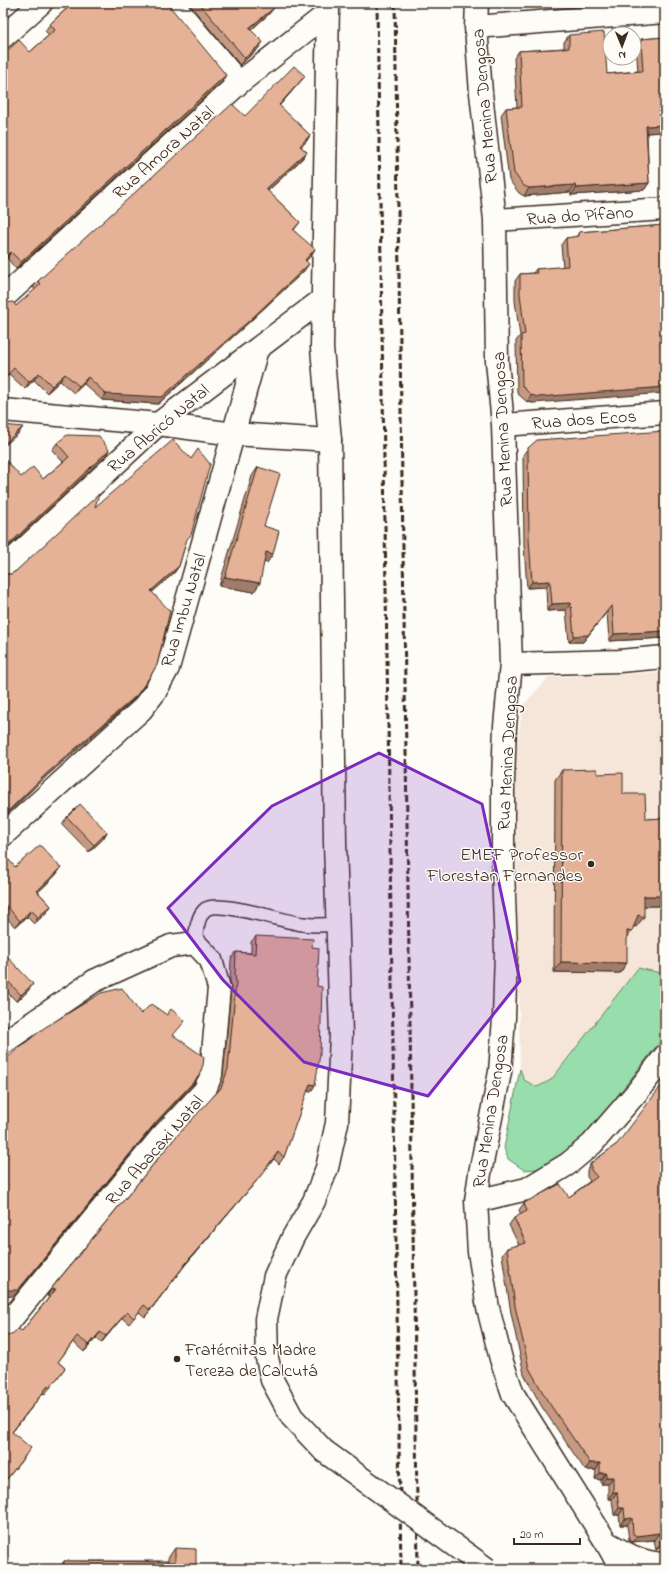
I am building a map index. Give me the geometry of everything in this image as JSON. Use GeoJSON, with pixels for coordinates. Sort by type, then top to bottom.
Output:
{"type":"FeatureCollection","features":[{"type":"Feature","properties":{"kind":"street"},"geometry":{"type":"LineString","coordinates":[[3,37],[41,3]]}},
{"type":"Feature","properties":{"kind":"street"},"geometry":{"type":"LineString","coordinates":[[172,3],[239,82]]}},
{"type":"Feature","properties":{"kind":"street","name":"Rua Menina Dengosa"},"geometry":{"type":"LineString","coordinates":[[477,3],[476,27],[481,92],[496,220],[497,361],[503,425],[511,664],[505,726],[503,781],[503,869],[506,951],[504,1018],[500,1072],[476,1201],[479,1252],[488,1308],[501,1359],[513,1394],[606,1542],[621,1569]]}},
{"type":"Feature","properties":{"kind":"street"},"geometry":{"type":"LineString","coordinates":[[328,8],[322,348],[330,440],[337,924],[341,1035],[337,1123],[326,1168],[314,1201],[293,1237],[275,1276],[266,1319],[267,1358],[272,1380],[292,1417],[324,1451],[487,1569]]}},
{"type":"Feature","properties":{"kind":"street","name":"Rua Amora Natal"},"geometry":{"type":"LineString","coordinates":[[3,298],[239,82],[328,8]]}},
{"type":"Feature","properties":{"kind":"street"},"geometry":{"type":"LineString","coordinates":[[476,27],[665,12]]}},
{"type":"Feature","properties":{"kind":"street","name":"Rua do Pífano"},"geometry":{"type":"LineString","coordinates":[[496,220],[665,209]]}},
{"type":"Feature","properties":{"kind":"street","name":"Rua Abricó Natal"},"geometry":{"type":"LineString","coordinates":[[3,569],[158,424],[312,309],[323,299]]}},
{"type":"Feature","properties":{"kind":"street","name":"Rua Imbu Natal"},"geometry":{"type":"LineString","coordinates":[[3,835],[141,710],[155,692],[168,668],[257,349]]}},
{"type":"Feature","properties":{"kind":"street"},"geometry":{"type":"LineString","coordinates":[[3,410],[158,424],[234,434],[330,440]]}},
{"type":"Feature","properties":{"kind":"street","name":"Rua dos Ecos"},"geometry":{"type":"LineString","coordinates":[[503,425],[665,414]]}},
{"type":"Feature","properties":{"kind":"street"},"geometry":{"type":"LineString","coordinates":[[511,664],[619,661],[665,657]]}},
{"type":"Feature","properties":{"kind":"street"},"geometry":{"type":"LineString","coordinates":[[3,1043],[94,980],[171,946],[195,943]]}},
{"type":"Feature","properties":{"kind":"street","name":"Rua Abacaxi Natal"},"geometry":{"type":"LineString","coordinates":[[3,1329],[161,1137],[206,1090],[211,1074],[219,988],[211,960],[195,943]]}},
{"type":"Feature","properties":{"kind":"street"},"geometry":{"type":"LineString","coordinates":[[476,1201],[527,1189],[568,1164],[592,1144],[637,1092],[665,1056]]}},
{"type":"Feature","properties":{"kind":"street","name":"Rua Menina Dengosa"},"geometry":{"type":"LineString","coordinates":[[606,1542],[629,1556],[648,1564],[665,1564]]}},
{"type":"Feature","properties":{"kind":"lane"},"geometry":{"type":"LineString","coordinates":[[195,943],[196,930],[201,916],[207,909],[217,907],[245,911],[304,925],[322,926],[337,924]]}},
{"type":"Feature","properties":{"kind":"highlighted area"},"geometry":{"type":"Polygon","coordinates":[[[379,753],[482,804],[520,981],[428,1096],[304,1062],[223,980],[168,908],[272,806],[379,753]]]}},
{"type":"Feature","properties":{"kind":"shaded area","name":"EMEF Professor Florestan Fernandes"},"geometry":{"type":"Polygon","coordinates":[[[665,672],[665,974],[638,969],[551,1080],[538,1087],[524,1080],[520,1070],[515,760],[523,705],[549,677],[665,672]]]}},
{"type":"Feature","properties":{"kind":"green space"},"geometry":{"type":"Polygon","coordinates":[[[638,968],[665,974],[665,1035],[597,1122],[561,1158],[537,1169],[524,1170],[508,1159],[504,1148],[520,1069],[524,1080],[537,1087],[551,1080],[638,968]]]}},
{"type":"Feature","properties":{"kind":"building"},"geometry":{"type":"Polygon","coordinates":[[[73,3],[167,3],[226,75],[21,262],[11,252],[3,259],[3,55],[19,40],[30,52],[55,30],[50,24],[73,3]]]}},
{"type":"Feature","properties":{"kind":"building"},"geometry":{"type":"Polygon","coordinates":[[[199,3],[269,3],[274,8],[249,28],[263,42],[245,58],[199,3]]]}},
{"type":"Feature","properties":{"kind":"building"},"geometry":{"type":"Polygon","coordinates":[[[602,32],[602,66],[606,66],[607,74],[643,71],[642,39],[665,37],[665,125],[646,126],[649,183],[576,188],[575,185],[529,188],[524,186],[514,173],[506,108],[522,107],[519,51],[569,48],[569,35],[602,32]]]}},
{"type":"Feature","properties":{"kind":"building"},"geometry":{"type":"Polygon","coordinates":[[[294,66],[305,76],[279,105],[310,135],[300,146],[307,152],[266,189],[300,222],[293,230],[315,249],[305,260],[309,264],[250,320],[162,397],[106,394],[88,377],[79,386],[65,374],[52,386],[39,373],[29,382],[14,368],[3,380],[3,302],[13,302],[16,306],[41,284],[38,281],[232,104],[245,116],[294,66]]]}},
{"type":"Feature","properties":{"kind":"building"},"geometry":{"type":"Polygon","coordinates":[[[665,225],[665,387],[538,397],[531,395],[522,386],[521,335],[525,334],[520,294],[520,274],[537,273],[536,269],[568,266],[566,238],[579,236],[579,232],[665,225]]]}},
{"type":"Feature","properties":{"kind":"building"},"geometry":{"type":"Polygon","coordinates":[[[3,425],[23,427],[3,445],[3,425]]]}},
{"type":"Feature","properties":{"kind":"building"},"geometry":{"type":"Polygon","coordinates":[[[665,431],[665,631],[614,634],[612,605],[588,635],[574,636],[571,603],[552,604],[550,581],[532,582],[529,539],[528,448],[537,440],[665,431]]]}},
{"type":"Feature","properties":{"kind":"building"},"geometry":{"type":"Polygon","coordinates":[[[67,435],[99,436],[109,450],[3,550],[3,457],[21,477],[33,467],[43,479],[69,457],[57,443],[67,435]]]}},
{"type":"Feature","properties":{"kind":"building"},"geometry":{"type":"Polygon","coordinates":[[[173,440],[191,459],[198,449],[210,464],[191,535],[187,539],[179,566],[151,591],[170,611],[157,665],[137,695],[45,775],[3,816],[3,593],[9,588],[3,582],[3,573],[11,574],[16,571],[99,494],[95,507],[173,440]]]}},
{"type":"Feature","properties":{"kind":"building"},"geometry":{"type":"Polygon","coordinates":[[[258,467],[280,474],[264,526],[279,531],[273,554],[266,552],[260,583],[225,577],[258,467]]]}},
{"type":"Feature","properties":{"kind":"building"},"geometry":{"type":"Polygon","coordinates":[[[597,769],[597,774],[623,773],[623,794],[645,794],[646,819],[665,818],[665,896],[644,896],[644,917],[638,915],[632,931],[627,931],[627,963],[561,962],[562,770],[597,769]]]}},
{"type":"Feature","properties":{"kind":"building"},"geometry":{"type":"Polygon","coordinates":[[[80,804],[107,832],[94,845],[67,817],[80,804]]]}},
{"type":"Feature","properties":{"kind":"building"},"geometry":{"type":"Polygon","coordinates":[[[40,845],[61,868],[37,891],[51,906],[38,917],[31,910],[20,921],[3,902],[3,865],[9,860],[15,867],[40,845]]]}},
{"type":"Feature","properties":{"kind":"building"},"geometry":{"type":"Polygon","coordinates":[[[256,936],[313,939],[312,947],[319,948],[317,986],[322,987],[320,1054],[315,1085],[310,1084],[284,1157],[278,1152],[258,1179],[190,1258],[150,1310],[144,1305],[134,1318],[127,1312],[106,1336],[100,1332],[89,1345],[77,1336],[58,1362],[65,1368],[50,1388],[48,1386],[12,1432],[31,1448],[3,1484],[3,1333],[6,1335],[12,1334],[18,1329],[22,1331],[56,1289],[51,1289],[175,1138],[221,1088],[228,1069],[236,982],[236,952],[255,954],[256,936]]]}},
{"type":"Feature","properties":{"kind":"building"},"geometry":{"type":"Polygon","coordinates":[[[3,952],[33,984],[21,995],[3,976],[3,952]]]}},
{"type":"Feature","properties":{"kind":"building"},"geometry":{"type":"Polygon","coordinates":[[[122,988],[141,1014],[151,1004],[167,1015],[171,1009],[185,1021],[173,1035],[204,1057],[199,1076],[156,1122],[18,1290],[3,1290],[3,1062],[44,1028],[101,993],[122,988]]]}},
{"type":"Feature","properties":{"kind":"building"},"geometry":{"type":"Polygon","coordinates":[[[665,1081],[665,1541],[660,1544],[659,1533],[637,1536],[633,1534],[632,1518],[625,1519],[624,1508],[619,1508],[617,1492],[613,1492],[613,1477],[606,1477],[606,1473],[600,1473],[600,1463],[590,1463],[547,1400],[529,1368],[515,1306],[507,1248],[526,1243],[514,1218],[527,1211],[524,1203],[560,1184],[569,1197],[597,1177],[591,1170],[591,1163],[617,1144],[665,1081]]]}},
{"type":"Feature","properties":{"kind":"building"},"geometry":{"type":"Polygon","coordinates":[[[175,1548],[196,1549],[196,1569],[64,1569],[64,1561],[175,1562],[175,1548]]]}},
{"type":"Feature","properties":{"kind":"railway"},"geometry":{"type":"LineString","coordinates":[[377,3],[401,1569]]}},
{"type":"Feature","properties":{"kind":"railway"},"geometry":{"type":"LineString","coordinates":[[395,3],[418,1569]]}},
{"type":"Feature","properties":{"kind":"place","name":"EMEF Professor Florestan Fernandes"},"geometry":{"type":"Point","coordinates":[591,864]}},
{"type":"Feature","properties":{"kind":"place","name":"Fratérnitas Madre Tereza de Calcutá"},"geometry":{"type":"Point","coordinates":[177,1359]}}]}
